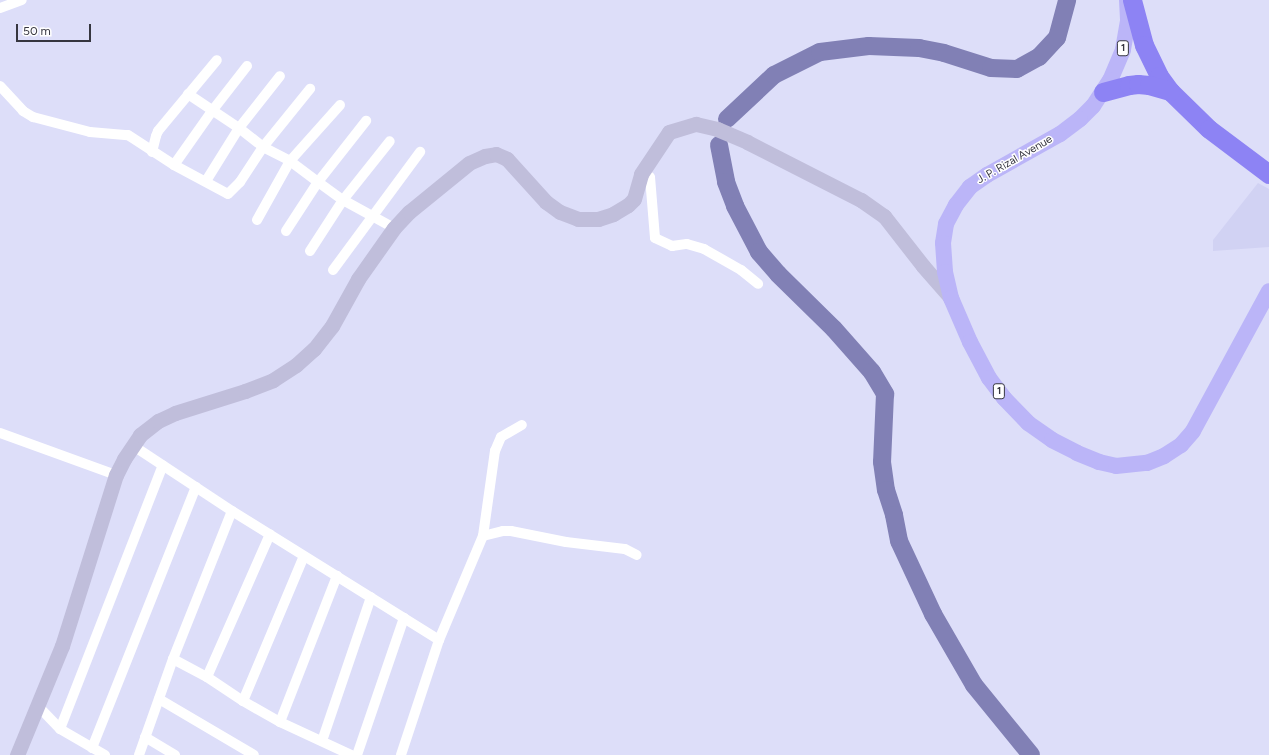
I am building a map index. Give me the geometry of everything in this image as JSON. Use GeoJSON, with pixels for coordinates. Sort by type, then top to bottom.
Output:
{"type":"FeatureCollection","features":[{"type":"Feature","properties":{"kind":"highway"},"geometry":{"type":"LineString","coordinates":[[1132,0],[1144,45],[1159,76],[1170,91],[1209,129],[1269,174]]}},
{"type":"Feature","properties":{"kind":"highway"},"geometry":{"type":"LineString","coordinates":[[1103,92],[1138,84],[1149,85],[1170,91]]}},
{"type":"Feature","properties":{"kind":"main road","name":"J. P. Rizal Avenue"},"geometry":{"type":"LineString","coordinates":[[1127,0],[1128,21],[1123,50],[1118,65],[1103,92],[1080,119],[1060,134],[981,179],[970,187],[956,205],[946,224],[943,243],[945,272],[951,298],[970,342],[989,378],[1004,398],[1028,422],[1052,440],[1077,454],[1116,466],[1131,466],[1147,463],[1164,456],[1181,445],[1193,431],[1269,291]]}},
{"type":"Feature","properties":{"kind":"main road"},"geometry":{"type":"LineString","coordinates":[[17,755],[62,646],[116,475],[132,445],[140,435],[158,421],[175,413],[245,391],[273,380],[296,366],[314,349],[332,326],[358,279],[394,228],[409,212],[469,163],[485,156],[496,154],[507,159],[546,202],[560,212],[578,219],[598,219],[613,214],[628,205],[634,199],[641,174],[669,132],[696,124],[717,129],[747,142],[861,200],[884,216],[923,266],[951,298]]}},
{"type":"Feature","properties":{"kind":"street"},"geometry":{"type":"LineString","coordinates":[[0,8],[22,0]]}},
{"type":"Feature","properties":{"kind":"street"},"geometry":{"type":"LineString","coordinates":[[152,152],[156,136],[188,94],[217,60]]}},
{"type":"Feature","properties":{"kind":"street"},"geometry":{"type":"LineString","coordinates":[[174,165],[212,111],[247,66]]}},
{"type":"Feature","properties":{"kind":"street"},"geometry":{"type":"LineString","coordinates":[[206,182],[239,128],[280,76]]}},
{"type":"Feature","properties":{"kind":"street"},"geometry":{"type":"LineString","coordinates":[[0,86],[23,111],[33,117],[90,132],[128,134],[152,152],[228,194],[240,182],[263,147],[310,89]]}},
{"type":"Feature","properties":{"kind":"street"},"geometry":{"type":"LineString","coordinates":[[188,94],[239,128],[263,147],[290,161],[343,200],[394,228]]}},
{"type":"Feature","properties":{"kind":"street"},"geometry":{"type":"LineString","coordinates":[[257,220],[290,161],[340,105]]}},
{"type":"Feature","properties":{"kind":"street"},"geometry":{"type":"LineString","coordinates":[[286,231],[318,182],[366,121]]}},
{"type":"Feature","properties":{"kind":"street"},"geometry":{"type":"LineString","coordinates":[[310,251],[343,200],[390,141]]}},
{"type":"Feature","properties":{"kind":"street"},"geometry":{"type":"LineString","coordinates":[[334,270],[420,152]]}},
{"type":"Feature","properties":{"kind":"street"},"geometry":{"type":"LineString","coordinates":[[641,174],[650,177],[655,238],[672,246],[687,244],[704,249],[741,270],[758,284]]}},
{"type":"Feature","properties":{"kind":"street"},"geometry":{"type":"LineString","coordinates":[[401,755],[439,640],[483,536],[495,451],[501,437],[522,425]]}},
{"type":"Feature","properties":{"kind":"street"},"geometry":{"type":"LineString","coordinates":[[0,433],[116,475]]}},
{"type":"Feature","properties":{"kind":"street"},"geometry":{"type":"LineString","coordinates":[[132,445],[232,511],[439,640]]}},
{"type":"Feature","properties":{"kind":"street"},"geometry":{"type":"LineString","coordinates":[[60,729],[163,465]]}},
{"type":"Feature","properties":{"kind":"street"},"geometry":{"type":"LineString","coordinates":[[92,748],[196,487]]}},
{"type":"Feature","properties":{"kind":"street"},"geometry":{"type":"LineString","coordinates":[[139,755],[173,659],[232,511]]}},
{"type":"Feature","properties":{"kind":"street"},"geometry":{"type":"LineString","coordinates":[[483,536],[497,532],[511,531],[566,542],[625,549],[637,555]]}},
{"type":"Feature","properties":{"kind":"street"},"geometry":{"type":"LineString","coordinates":[[207,676],[270,534]]}},
{"type":"Feature","properties":{"kind":"street"},"geometry":{"type":"LineString","coordinates":[[243,701],[304,556]]}},
{"type":"Feature","properties":{"kind":"street"},"geometry":{"type":"LineString","coordinates":[[280,722],[337,576]]}},
{"type":"Feature","properties":{"kind":"street"},"geometry":{"type":"LineString","coordinates":[[322,741],[371,597]]}},
{"type":"Feature","properties":{"kind":"street"},"geometry":{"type":"LineString","coordinates":[[357,755],[404,618]]}},
{"type":"Feature","properties":{"kind":"street"},"geometry":{"type":"LineString","coordinates":[[173,659],[207,676],[243,701],[280,722],[351,755]]}},
{"type":"Feature","properties":{"kind":"street"},"geometry":{"type":"LineString","coordinates":[[159,699],[254,755]]}},
{"type":"Feature","properties":{"kind":"street"},"geometry":{"type":"LineString","coordinates":[[37,705],[60,729],[105,755]]}},
{"type":"Feature","properties":{"kind":"street"},"geometry":{"type":"LineString","coordinates":[[145,737],[175,755]]}},
{"type":"Feature","properties":{"kind":"shaded area"},"geometry":{"type":"Polygon","coordinates":[[[1258,183],[1269,189],[1269,247],[1213,251],[1213,240],[1258,183]]]}},
{"type":"Feature","properties":{"kind":"waterway"},"geometry":{"type":"LineString","coordinates":[[727,119],[774,75],[820,52],[869,46],[919,48],[944,53],[991,68],[1017,69],[1039,57],[1057,38],[1067,0]]}},
{"type":"Feature","properties":{"kind":"waterway"},"geometry":{"type":"LineString","coordinates":[[719,145],[726,182],[735,206],[759,252],[778,274],[834,329],[872,372],[885,394],[882,462],[886,490],[894,515],[899,541],[933,614],[974,685],[1031,755]]}}]}
